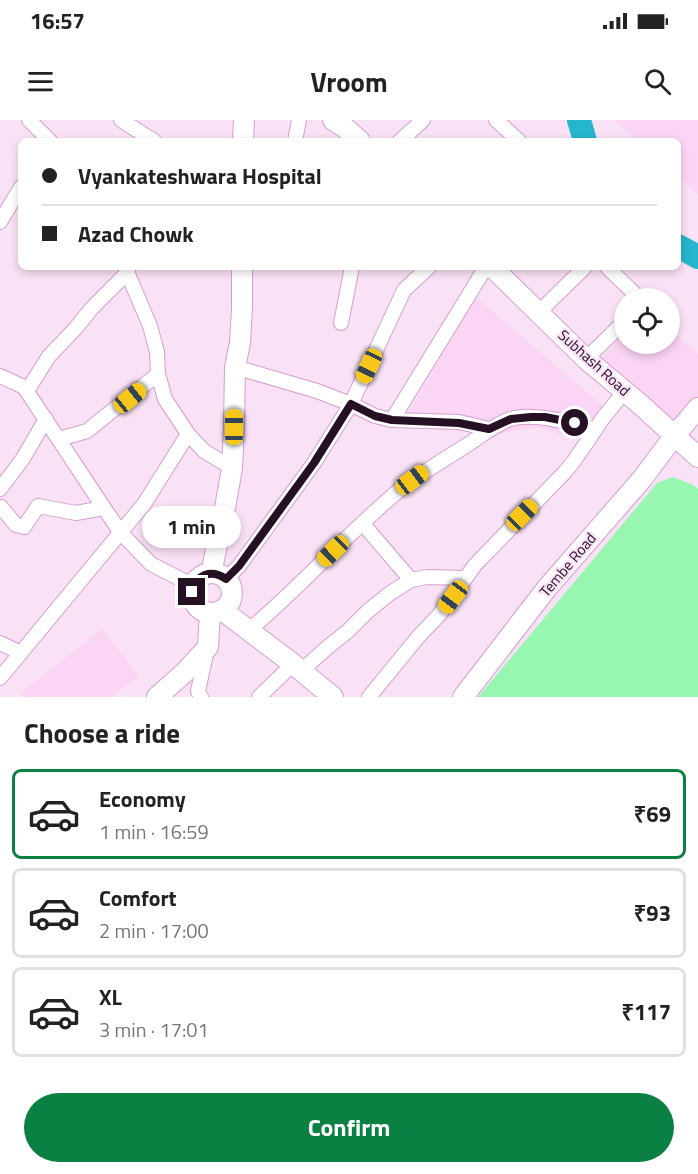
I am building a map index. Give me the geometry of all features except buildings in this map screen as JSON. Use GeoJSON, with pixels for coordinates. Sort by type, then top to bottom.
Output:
{"type":"FeatureCollection","features":[{"type":"Feature","properties":{"kind":"main road"},"geometry":{"type":"LineString","coordinates":[[243,138],[244,120]]}},
{"type":"Feature","properties":{"kind":"main road"},"geometry":{"type":"LineString","coordinates":[[333,120],[357,138]]}},
{"type":"Feature","properties":{"kind":"main road"},"geometry":{"type":"LineString","coordinates":[[219,576],[225,508],[232,468],[235,367],[240,342],[244,270]]}},
{"type":"Feature","properties":{"kind":"main road","name":"Subhash Road"},"geometry":{"type":"LineString","coordinates":[[495,270],[586,359],[698,457]]}},
{"type":"Feature","properties":{"kind":"main road","name":"Tembe Road"},"geometry":{"type":"LineString","coordinates":[[463,697],[547,588],[642,479],[698,408]]}},
{"type":"Feature","properties":{"kind":"main road"},"geometry":{"type":"LineString","coordinates":[[157,697],[208,647],[216,612],[229,603],[231,598],[231,588],[219,576],[201,577],[194,586],[195,604],[204,611],[216,612],[248,631],[297,668],[327,696]]}},
{"type":"Feature","properties":{"kind":"street"},"geometry":{"type":"LineString","coordinates":[[29,120],[47,138]]}},
{"type":"Feature","properties":{"kind":"street"},"geometry":{"type":"LineString","coordinates":[[122,120],[149,138]]}},
{"type":"Feature","properties":{"kind":"street"},"geometry":{"type":"LineString","coordinates":[[296,138],[299,120]]}},
{"type":"Feature","properties":{"kind":"street"},"geometry":{"type":"LineString","coordinates":[[403,138],[423,120]]}},
{"type":"Feature","properties":{"kind":"street"},"geometry":{"type":"LineString","coordinates":[[496,120],[516,138]]}},
{"type":"Feature","properties":{"kind":"street"},"geometry":{"type":"LineString","coordinates":[[0,222],[18,192]]}},
{"type":"Feature","properties":{"kind":"street"},"geometry":{"type":"LineString","coordinates":[[27,391],[49,356],[126,270]]}},
{"type":"Feature","properties":{"kind":"street"},"geometry":{"type":"LineString","coordinates":[[127,270],[150,326],[157,352],[158,374],[165,399],[188,435],[204,451],[232,468]]}},
{"type":"Feature","properties":{"kind":"street"},"geometry":{"type":"LineString","coordinates":[[341,323],[351,270]]}},
{"type":"Feature","properties":{"kind":"street"},"geometry":{"type":"LineString","coordinates":[[219,576],[239,566],[314,463],[351,404],[404,290],[426,270]]}},
{"type":"Feature","properties":{"kind":"street"},"geometry":{"type":"LineString","coordinates":[[392,420],[484,270]]}},
{"type":"Feature","properties":{"kind":"street"},"geometry":{"type":"LineString","coordinates":[[539,312],[582,270]]}},
{"type":"Feature","properties":{"kind":"street"},"geometry":{"type":"LineString","coordinates":[[610,270],[629,288]]}},
{"type":"Feature","properties":{"kind":"street"},"geometry":{"type":"LineString","coordinates":[[586,359],[614,332]]}},
{"type":"Feature","properties":{"kind":"street"},"geometry":{"type":"LineString","coordinates":[[235,367],[310,388],[375,416],[392,420],[459,423],[489,429]]}},
{"type":"Feature","properties":{"kind":"street"},"geometry":{"type":"LineString","coordinates":[[59,439],[87,430],[158,374]]}},
{"type":"Feature","properties":{"kind":"street"},"geometry":{"type":"LineString","coordinates":[[0,376],[24,387],[122,533],[151,564],[194,586]]}},
{"type":"Feature","properties":{"kind":"street"},"geometry":{"type":"LineString","coordinates":[[369,697],[439,615],[475,565],[564,473],[625,391]]}},
{"type":"Feature","properties":{"kind":"street"},"geometry":{"type":"LineString","coordinates":[[248,631],[400,490],[424,471],[468,445],[489,429],[511,419],[545,417],[595,430]]}},
{"type":"Feature","properties":{"kind":"street"},"geometry":{"type":"LineString","coordinates":[[0,489],[22,460],[46,419]]}},
{"type":"Feature","properties":{"kind":"street"},"geometry":{"type":"LineString","coordinates":[[0,678],[122,533],[144,504],[188,435]]}},
{"type":"Feature","properties":{"kind":"street"},"geometry":{"type":"LineString","coordinates":[[0,507],[15,525],[24,527],[38,506],[76,513],[104,508]]}},
{"type":"Feature","properties":{"kind":"street"},"geometry":{"type":"LineString","coordinates":[[363,524],[411,580]]}},
{"type":"Feature","properties":{"kind":"street"},"geometry":{"type":"LineString","coordinates":[[259,697],[329,646],[382,600],[411,580],[427,577],[465,578]]}},
{"type":"Feature","properties":{"kind":"street"},"geometry":{"type":"LineString","coordinates":[[0,643],[21,653]]}},
{"type":"Feature","properties":{"kind":"street"},"geometry":{"type":"LineString","coordinates":[[201,697],[198,691],[208,647]]}},
{"type":"Feature","properties":{"kind":"shaded area"},"geometry":{"type":"Polygon","coordinates":[[[614,120],[698,120],[698,194],[681,180],[681,138],[635,138],[614,120]]]}},
{"type":"Feature","properties":{"kind":"shaded area"},"geometry":{"type":"Polygon","coordinates":[[[476,297],[603,406],[592,428],[581,437],[568,437],[537,427],[498,434],[425,422],[408,414],[476,297]]]}},
{"type":"Feature","properties":{"kind":"shaded area"},"geometry":{"type":"Polygon","coordinates":[[[680,338],[698,354],[698,397],[663,436],[590,371],[614,345],[614,354],[680,354],[680,338]]]}},
{"type":"Feature","properties":{"kind":"shaded area"},"geometry":{"type":"Polygon","coordinates":[[[102,629],[139,676],[111,697],[24,697],[21,693],[102,629]]]}},
{"type":"Feature","properties":{"kind":"green space"},"geometry":{"type":"Polygon","coordinates":[[[673,477],[698,489],[698,697],[478,697],[657,483],[673,477]]]}},
{"type":"Feature","properties":{"kind":"waterway"},"geometry":{"type":"LineString","coordinates":[[579,120],[584,138]]}},
{"type":"Feature","properties":{"kind":"waterway"},"geometry":{"type":"LineString","coordinates":[[681,248],[698,257]]}},
{"type":"Feature","properties":{"kind":"route"},"geometry":{"type":"LineString","coordinates":[[192,592],[196,581],[206,574],[217,574],[226,579],[239,566],[314,463],[351,404],[375,416],[392,420],[459,423],[489,429],[511,419],[531,417],[545,417],[575,423]]}}]}
